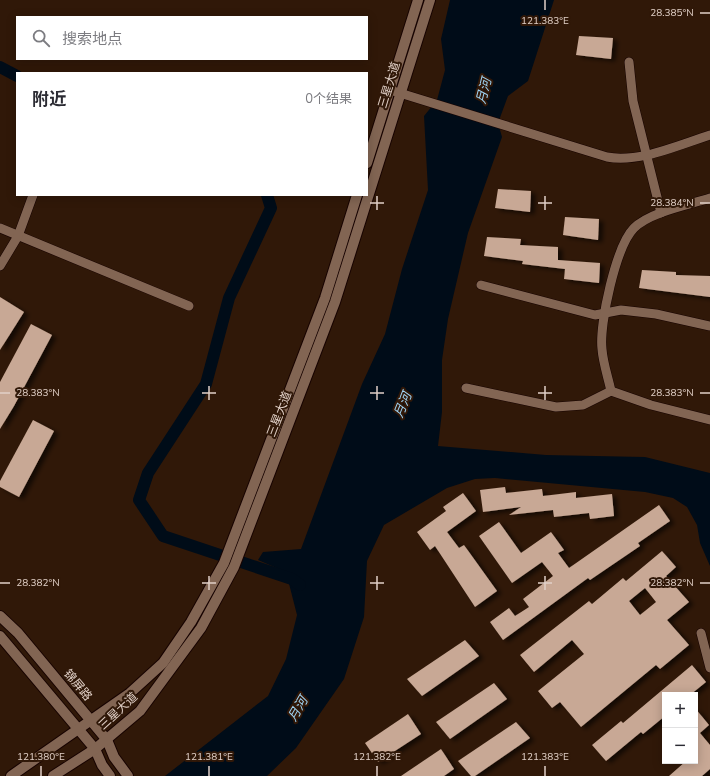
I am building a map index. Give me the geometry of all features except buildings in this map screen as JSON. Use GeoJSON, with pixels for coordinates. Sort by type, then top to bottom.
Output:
{"type":"FeatureCollection","features":[{"type":"Feature","properties":{"kind":"street","name":"三星大道"},"geometry":{"type":"LineString","coordinates":[[368,160],[418,0]]}},
{"type":"Feature","properties":{"kind":"street","name":"三星大道"},"geometry":{"type":"LineString","coordinates":[[53,776],[95,749],[140,712],[201,628],[233,570],[335,302],[430,0]]}},
{"type":"Feature","properties":{"kind":"street"},"geometry":{"type":"LineString","coordinates":[[629,62],[633,101],[661,213]]}},
{"type":"Feature","properties":{"kind":"street"},"geometry":{"type":"LineString","coordinates":[[390,90],[607,158],[620,160],[646,155],[710,135]]}},
{"type":"Feature","properties":{"kind":"street"},"geometry":{"type":"LineString","coordinates":[[0,266],[18,236],[34,196]]}},
{"type":"Feature","properties":{"kind":"street","name":"三星大道"},"geometry":{"type":"LineString","coordinates":[[12,776],[130,693],[163,663],[191,622],[222,567],[325,298],[357,196]]}},
{"type":"Feature","properties":{"kind":"street"},"geometry":{"type":"LineString","coordinates":[[611,391],[602,350],[602,329],[618,260],[625,240],[634,227],[661,213],[710,198]]}},
{"type":"Feature","properties":{"kind":"street"},"geometry":{"type":"LineString","coordinates":[[0,228],[189,306]]}},
{"type":"Feature","properties":{"kind":"street"},"geometry":{"type":"LineString","coordinates":[[481,285],[595,315],[621,310],[656,314],[710,326]]}},
{"type":"Feature","properties":{"kind":"street"},"geometry":{"type":"LineString","coordinates":[[466,388],[556,407],[583,405],[611,391],[651,405],[710,420]]}},
{"type":"Feature","properties":{"kind":"street","name":"锦屏路"},"geometry":{"type":"LineString","coordinates":[[0,616],[18,633],[107,740],[114,757],[128,776]]}},
{"type":"Feature","properties":{"kind":"street"},"geometry":{"type":"LineString","coordinates":[[701,633],[710,668]]}},
{"type":"Feature","properties":{"kind":"street"},"geometry":{"type":"LineString","coordinates":[[0,636],[95,749],[110,776]]}},
{"type":"Feature","properties":{"kind":"water","name":"月河"},"geometry":{"type":"Polygon","coordinates":[[[450,0],[554,0],[528,81],[508,96],[498,123],[502,137],[468,233],[448,319],[442,360],[442,412],[438,446],[546,455],[645,457],[710,473],[710,566],[700,543],[697,525],[687,507],[673,498],[645,492],[495,478],[475,479],[447,488],[384,525],[367,561],[364,617],[344,679],[296,748],[267,776],[165,776],[268,696],[286,659],[297,615],[286,572],[258,560],[263,552],[301,549],[362,384],[385,334],[402,269],[428,190],[424,116],[437,100],[445,70],[441,39],[450,0]]]}},
{"type":"Feature","properties":{"kind":"waterway"},"geometry":{"type":"LineString","coordinates":[[0,67],[16,75]]}},
{"type":"Feature","properties":{"kind":"waterway"},"geometry":{"type":"LineString","coordinates":[[267,196],[271,208],[229,298],[206,384],[148,473],[139,500],[163,536],[292,579],[300,585]]}}]}
